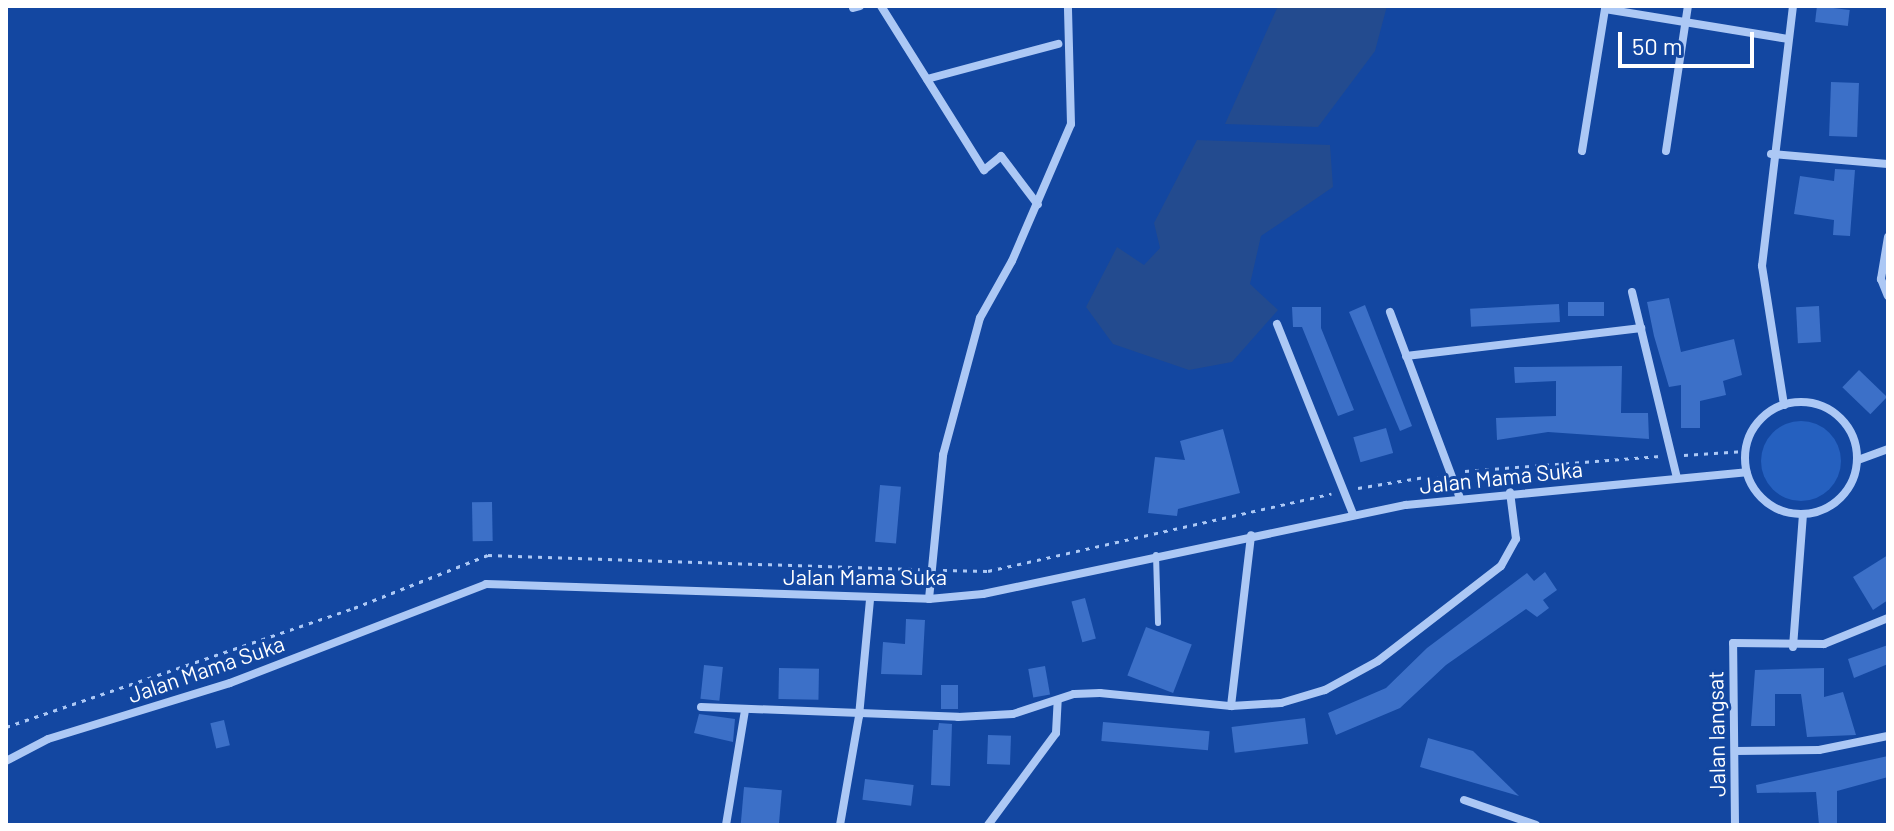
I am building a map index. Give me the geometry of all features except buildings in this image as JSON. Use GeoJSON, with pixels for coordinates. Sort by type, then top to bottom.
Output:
{"type":"FeatureCollection","features":[{"type":"Feature","properties":{"kind":"street"},"geometry":{"type":"LineString","coordinates":[[881,6],[984,170],[1001,156],[1038,205]]}},
{"type":"Feature","properties":{"kind":"street"},"geometry":{"type":"LineString","coordinates":[[929,599],[929,569],[943,455],[980,318],[1038,205],[1071,124],[1068,6]]}},
{"type":"Feature","properties":{"kind":"street"},"geometry":{"type":"LineString","coordinates":[[1666,151],[1688,6]]}},
{"type":"Feature","properties":{"kind":"street"},"geometry":{"type":"LineString","coordinates":[[1784,405],[1762,266],[1771,154],[1793,6]]}},
{"type":"Feature","properties":{"kind":"street"},"geometry":{"type":"LineString","coordinates":[[1582,151],[1605,9],[1788,39]]}},
{"type":"Feature","properties":{"kind":"street"},"geometry":{"type":"LineString","coordinates":[[927,79],[1058,44]]}},
{"type":"Feature","properties":{"kind":"street"},"geometry":{"type":"LineString","coordinates":[[1771,154],[1888,164]]}},
{"type":"Feature","properties":{"kind":"street"},"geometry":{"type":"LineString","coordinates":[[1888,237],[1881,279],[1888,296]]}},
{"type":"Feature","properties":{"kind":"street"},"geometry":{"type":"LineString","coordinates":[[1632,292],[1677,478]]}},
{"type":"Feature","properties":{"kind":"street"},"geometry":{"type":"LineString","coordinates":[[1390,312],[1460,498]]}},
{"type":"Feature","properties":{"kind":"street"},"geometry":{"type":"LineString","coordinates":[[1277,324],[1353,514]]}},
{"type":"Feature","properties":{"kind":"street"},"geometry":{"type":"LineString","coordinates":[[1406,356],[1641,328]]}},
{"type":"Feature","properties":{"kind":"street"},"geometry":{"type":"LineString","coordinates":[[1811,403],[1835,414],[1852,434],[1858,460],[1841,498],[1803,514],[1772,507],[1756,492],[1746,472],[1745,451],[1758,422],[1784,405],[1811,403]]}},
{"type":"Feature","properties":{"kind":"street"},"geometry":{"type":"LineString","coordinates":[[1858,460],[1888,449]]}},
{"type":"Feature","properties":{"kind":"street","name":"Jalan Mama Suka"},"geometry":{"type":"LineString","coordinates":[[6,761],[48,739],[230,683],[486,584],[929,599],[983,594],[1353,514],[1510,492],[1746,472]]}},
{"type":"Feature","properties":{"kind":"street"},"geometry":{"type":"LineString","coordinates":[[701,707],[859,716],[1013,714],[1058,700],[1100,693],[1231,706],[1281,703],[1325,690],[1391,651],[1513,552],[1510,492]]}},
{"type":"Feature","properties":{"kind":"street"},"geometry":{"type":"LineString","coordinates":[[1803,514],[1793,647],[1824,644],[1888,618]]}},
{"type":"Feature","properties":{"kind":"street"},"geometry":{"type":"LineString","coordinates":[[1231,706],[1251,535]]}},
{"type":"Feature","properties":{"kind":"street"},"geometry":{"type":"LineString","coordinates":[[840,825],[859,716],[870,599]]}},
{"type":"Feature","properties":{"kind":"street","name":"Jalan langsat"},"geometry":{"type":"LineString","coordinates":[[1735,825],[1733,643],[1793,647]]}},
{"type":"Feature","properties":{"kind":"street"},"geometry":{"type":"LineString","coordinates":[[988,825],[1056,733],[1058,700]]}},
{"type":"Feature","properties":{"kind":"street"},"geometry":{"type":"LineString","coordinates":[[726,825],[745,710]]}},
{"type":"Feature","properties":{"kind":"street"},"geometry":{"type":"LineString","coordinates":[[1735,751],[1819,750],[1888,736]]}},
{"type":"Feature","properties":{"kind":"street"},"geometry":{"type":"LineString","coordinates":[[1464,800],[1536,825]]}},
{"type":"Feature","properties":{"kind":"lane"},"geometry":{"type":"LineString","coordinates":[[1156,555],[1158,623]]}},
{"type":"Feature","properties":{"kind":"path"},"geometry":{"type":"LineString","coordinates":[[6,727],[354,608],[488,555],[988,571],[1345,490],[1450,473],[1745,451]]}},
{"type":"Feature","properties":{"kind":"shaded area"},"geometry":{"type":"Polygon","coordinates":[[[1278,6],[1387,6],[1375,51],[1318,127],[1225,124],[1278,6]]]}},
{"type":"Feature","properties":{"kind":"shaded area"},"geometry":{"type":"Polygon","coordinates":[[[1197,140],[1330,145],[1333,187],[1261,236],[1250,284],[1278,310],[1232,362],[1189,370],[1113,344],[1086,307],[1117,247],[1144,265],[1160,248],[1154,223],[1197,140]]]}},
{"type":"Feature","properties":{"kind":"shaded area"},"geometry":{"type":"Polygon","coordinates":[[[1801,421],[1816,424],[1829,433],[1838,446],[1841,461],[1838,476],[1829,489],[1816,498],[1801,501],[1786,498],[1773,489],[1764,476],[1761,461],[1764,446],[1773,433],[1786,424],[1801,421]]]}}]}
